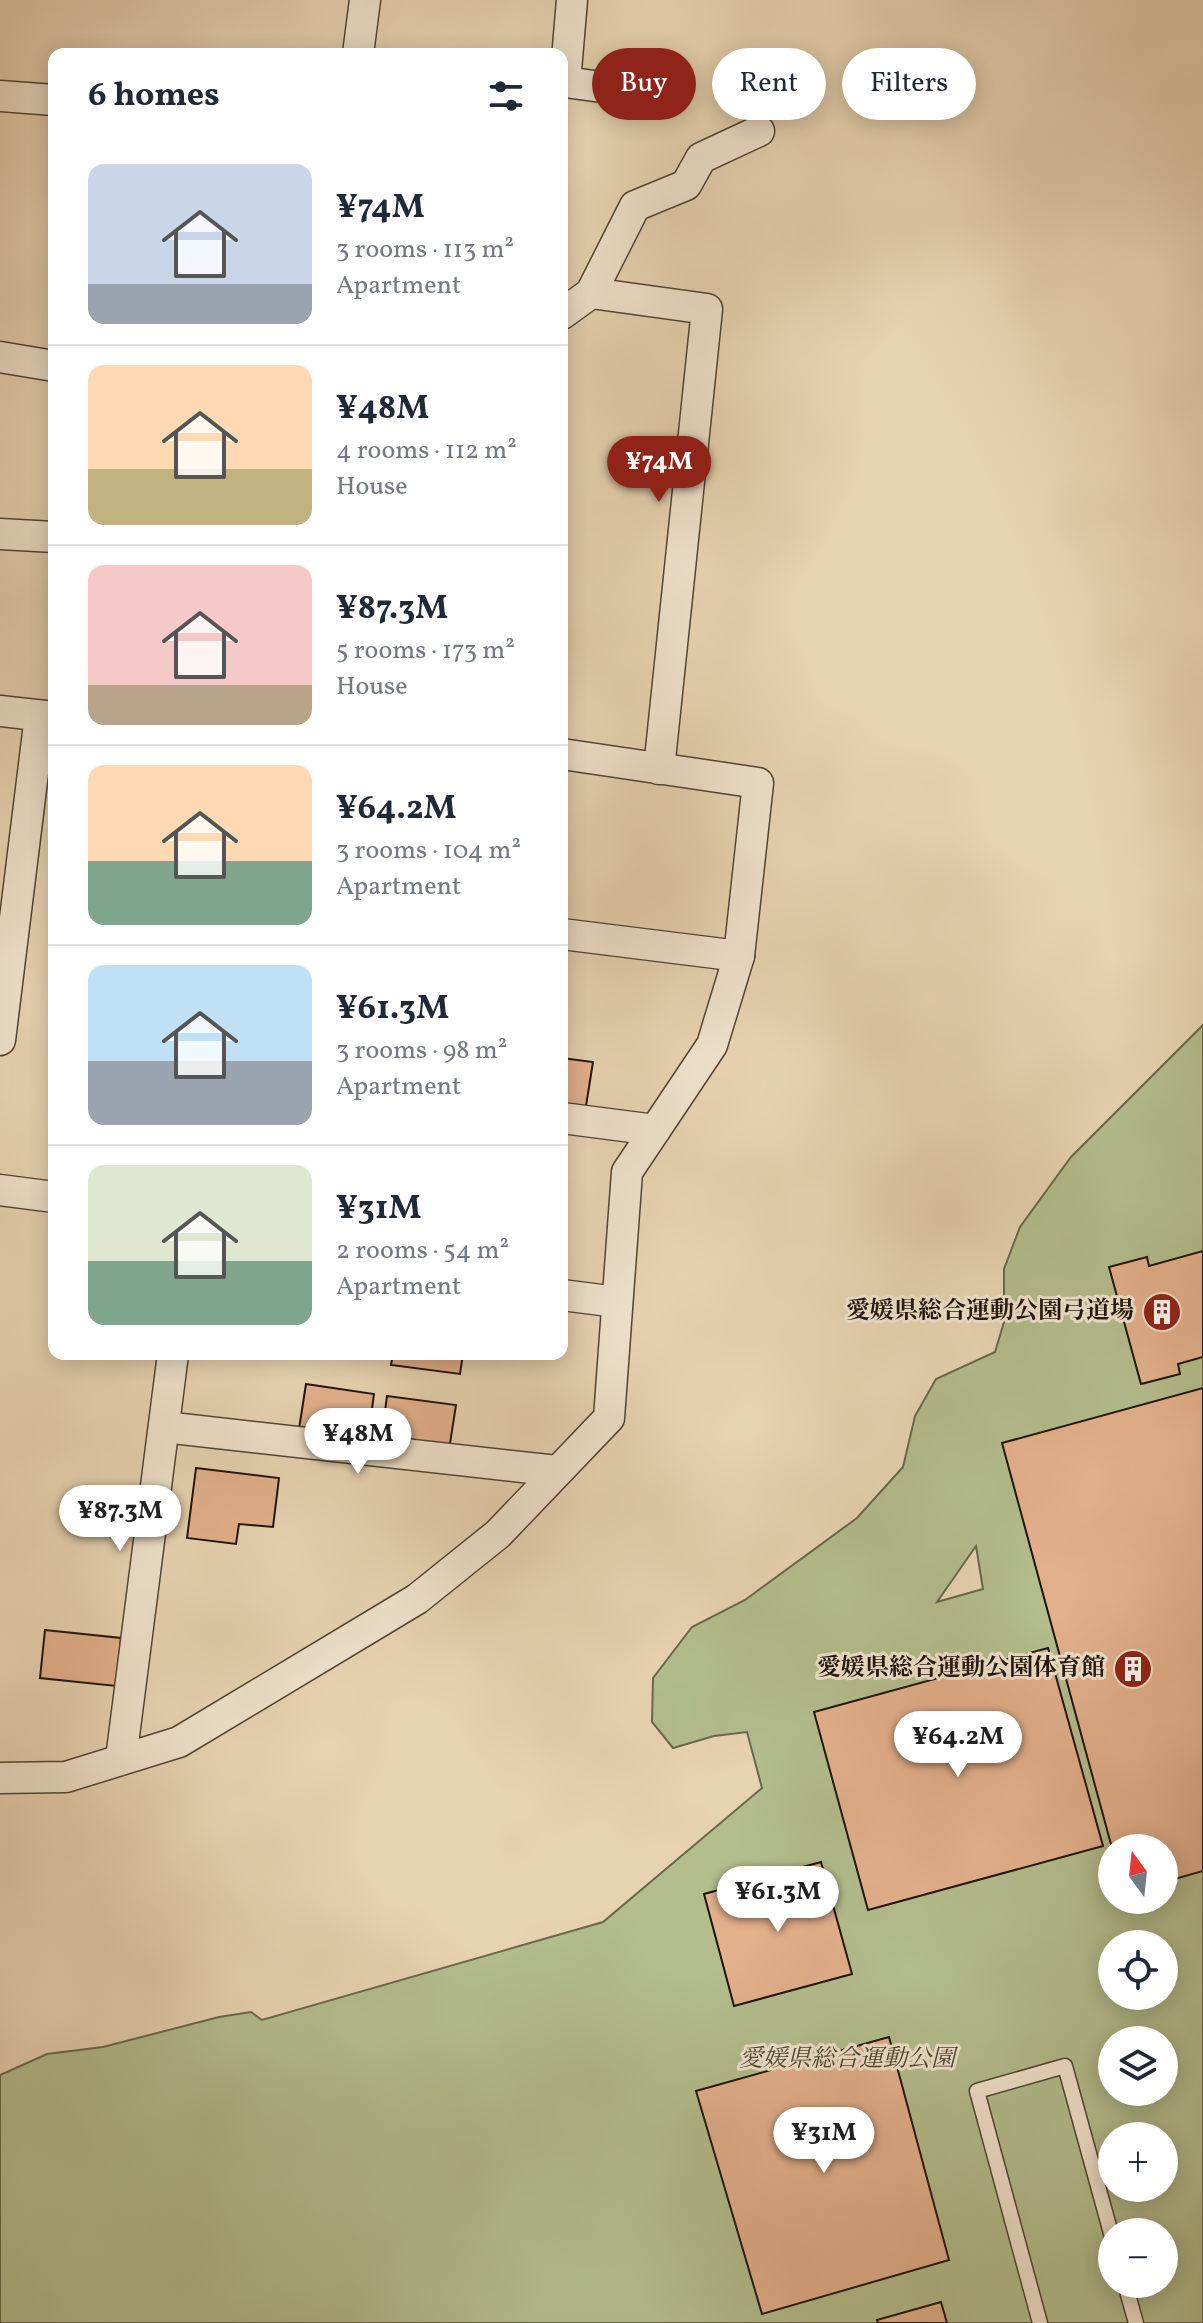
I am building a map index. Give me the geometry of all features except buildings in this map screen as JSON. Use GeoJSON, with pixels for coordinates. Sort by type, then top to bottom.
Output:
{"type":"FeatureCollection","features":[{"type":"Feature","properties":{"kind":"street"},"geometry":{"type":"LineString","coordinates":[[359,48],[365,0]]}},
{"type":"Feature","properties":{"kind":"street"},"geometry":{"type":"LineString","coordinates":[[568,48],[572,0]]}},
{"type":"Feature","properties":{"kind":"street"},"geometry":{"type":"LineString","coordinates":[[568,82],[592,86]]}},
{"type":"Feature","properties":{"kind":"street"},"geometry":{"type":"LineString","coordinates":[[0,96],[48,100]]}},
{"type":"Feature","properties":{"kind":"street"},"geometry":{"type":"LineString","coordinates":[[568,310],[591,293],[635,206],[686,185],[701,158],[759,131]]}},
{"type":"Feature","properties":{"kind":"street"},"geometry":{"type":"LineString","coordinates":[[591,293],[707,309],[659,769]]}},
{"type":"Feature","properties":{"kind":"street"},"geometry":{"type":"LineString","coordinates":[[0,357],[48,365]]}},
{"type":"Feature","properties":{"kind":"street"},"geometry":{"type":"LineString","coordinates":[[0,534],[48,537]]}},
{"type":"Feature","properties":{"kind":"street"},"geometry":{"type":"LineString","coordinates":[[0,711],[47,717],[0,1040]]}},
{"type":"Feature","properties":{"kind":"street"},"geometry":{"type":"LineString","coordinates":[[0,1778],[66,1777],[179,1742],[417,1599],[498,1534],[609,1418],[627,1172],[712,1045],[739,956],[758,783],[568,755]]}},
{"type":"Feature","properties":{"kind":"street"},"geometry":{"type":"LineString","coordinates":[[568,935],[739,956]]}},
{"type":"Feature","properties":{"kind":"street"},"geometry":{"type":"LineString","coordinates":[[568,1119],[655,1130]]}},
{"type":"Feature","properties":{"kind":"street"},"geometry":{"type":"LineString","coordinates":[[0,1190],[48,1196]]}},
{"type":"Feature","properties":{"kind":"street"},"geometry":{"type":"LineString","coordinates":[[568,1296],[617,1302]]}},
{"type":"Feature","properties":{"kind":"street"},"geometry":{"type":"LineString","coordinates":[[121,1759],[172,1360]]}},
{"type":"Feature","properties":{"kind":"street"},"geometry":{"type":"LineString","coordinates":[[164,1427],[557,1471]]}},
{"type":"Feature","properties":{"kind":"lane"},"geometry":{"type":"LineString","coordinates":[[1040,2323],[977,2091],[1065,2066],[1107,2218]]}},
{"type":"Feature","properties":{"kind":"lane"},"geometry":{"type":"LineString","coordinates":[[1129,2298],[1136,2323]]}},
{"type":"Feature","properties":{"kind":"green space","name":"愛媛県総合運動公園"},"geometry":{"type":"Polygon","coordinates":[[[1203,1025],[1203,2323],[0,2323],[0,2075],[47,2054],[103,2047],[219,2017],[251,2012],[262,2020],[603,1922],[762,1788],[747,1732],[714,1736],[673,1748],[652,1722],[653,1678],[692,1627],[745,1600],[857,1518],[903,1467],[915,1416],[936,1379],[995,1352],[1004,1322],[1004,1269],[1020,1227],[1071,1157],[1203,1025]],[[976,1546],[937,1602],[983,1589],[976,1546]]]}},
{"type":"Feature","properties":{"kind":"place","name":"愛媛県総合運動公園弓道場"},"geometry":{"type":"Point","coordinates":[1162,1312]}},
{"type":"Feature","properties":{"kind":"place","name":"愛媛県総合運動公園体育館"},"geometry":{"type":"Point","coordinates":[1133,1669]}}]}
